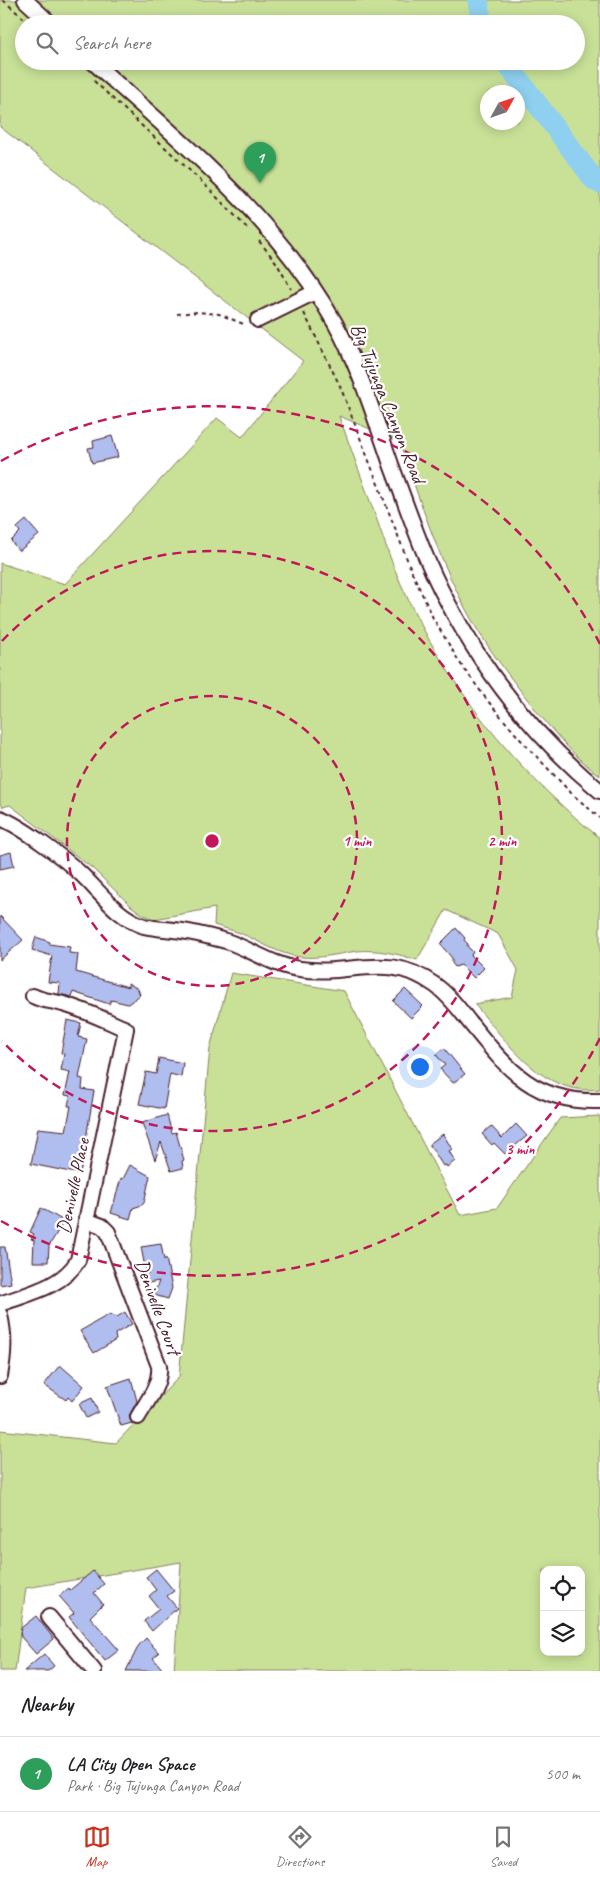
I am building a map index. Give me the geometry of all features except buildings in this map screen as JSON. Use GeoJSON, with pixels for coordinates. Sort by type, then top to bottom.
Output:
{"type":"FeatureCollection","features":[{"type":"Feature","properties":{"kind":"street"},"geometry":{"type":"LineString","coordinates":[[24,0],[41,15]]}},
{"type":"Feature","properties":{"kind":"street","name":"Big Tujunga Canyon Road"},"geometry":{"type":"LineString","coordinates":[[93,70],[223,180],[266,226],[303,274],[336,324],[362,383],[423,550],[446,601],[468,639],[518,710],[574,769],[600,791]]}},
{"type":"Feature","properties":{"kind":"street"},"geometry":{"type":"LineString","coordinates":[[258,320],[315,292]]}},
{"type":"Feature","properties":{"kind":"street"},"geometry":{"type":"LineString","coordinates":[[0,818],[20,829],[66,861],[111,906],[126,917],[144,925],[212,937],[244,948],[277,963],[299,969],[324,970],[371,966],[404,968],[415,973],[445,993],[490,1048],[521,1078],[535,1088],[560,1098],[583,1102],[600,1101]]}},
{"type":"Feature","properties":{"kind":"street","name":"Denivelle Place"},"geometry":{"type":"LineString","coordinates":[[0,1304],[55,1282],[73,1269],[78,1260],[126,1029],[61,1003],[43,1001],[32,996]]}},
{"type":"Feature","properties":{"kind":"street","name":"Denivelle Court"},"geometry":{"type":"LineString","coordinates":[[86,1220],[102,1226],[113,1241],[159,1366],[160,1376],[156,1387],[138,1417]]}},
{"type":"Feature","properties":{"kind":"street"},"geometry":{"type":"LineString","coordinates":[[0,1315],[4,1332],[4,1354],[0,1376]]}},
{"type":"Feature","properties":{"kind":"street"},"geometry":{"type":"LineString","coordinates":[[49,1617],[94,1671]]}},
{"type":"Feature","properties":{"kind":"path"},"geometry":{"type":"LineString","coordinates":[[3,0],[20,15]]}},
{"type":"Feature","properties":{"kind":"path"},"geometry":{"type":"LineString","coordinates":[[92,80],[201,181],[253,233]]}},
{"type":"Feature","properties":{"kind":"path"},"geometry":{"type":"LineString","coordinates":[[258,240],[276,262],[298,301],[340,386],[412,572],[438,626],[460,663],[493,707],[572,794],[600,818]]}},
{"type":"Feature","properties":{"kind":"path"},"geometry":{"type":"LineString","coordinates":[[177,314],[198,312],[219,314],[245,325],[258,320]]}},
{"type":"Feature","properties":{"kind":"green space"},"geometry":{"type":"Polygon","coordinates":[[[0,0],[600,0],[600,776],[575,755],[560,739],[508,675],[480,634],[444,564],[399,441],[339,416],[398,576],[419,621],[439,656],[485,723],[511,754],[568,811],[600,838],[600,1089],[579,1089],[561,1084],[544,1076],[514,1050],[474,1004],[512,997],[518,970],[498,934],[446,910],[417,960],[380,951],[357,951],[329,956],[300,957],[277,950],[240,933],[214,925],[215,908],[154,919],[142,914],[131,906],[92,868],[10,805],[3,807],[0,803],[0,563],[65,584],[217,418],[242,437],[303,361],[0,127],[0,0]]]}},
{"type":"Feature","properties":{"kind":"green space"},"geometry":{"type":"Polygon","coordinates":[[[231,973],[344,991],[460,1215],[497,1208],[560,1118],[600,1116],[600,1671],[174,1671],[181,1562],[26,1588],[15,1671],[0,1671],[0,1430],[116,1443],[179,1377],[210,1048],[231,973]]]}},
{"type":"Feature","properties":{"kind":"waterway"},"geometry":{"type":"LineString","coordinates":[[478,0],[480,15]]}},
{"type":"Feature","properties":{"kind":"waterway"},"geometry":{"type":"LineString","coordinates":[[512,70],[595,181],[600,183]]}},
{"type":"Feature","properties":{"kind":"place","name":"LA City Open Space"},"geometry":{"type":"Point","coordinates":[260,183]}}]}
